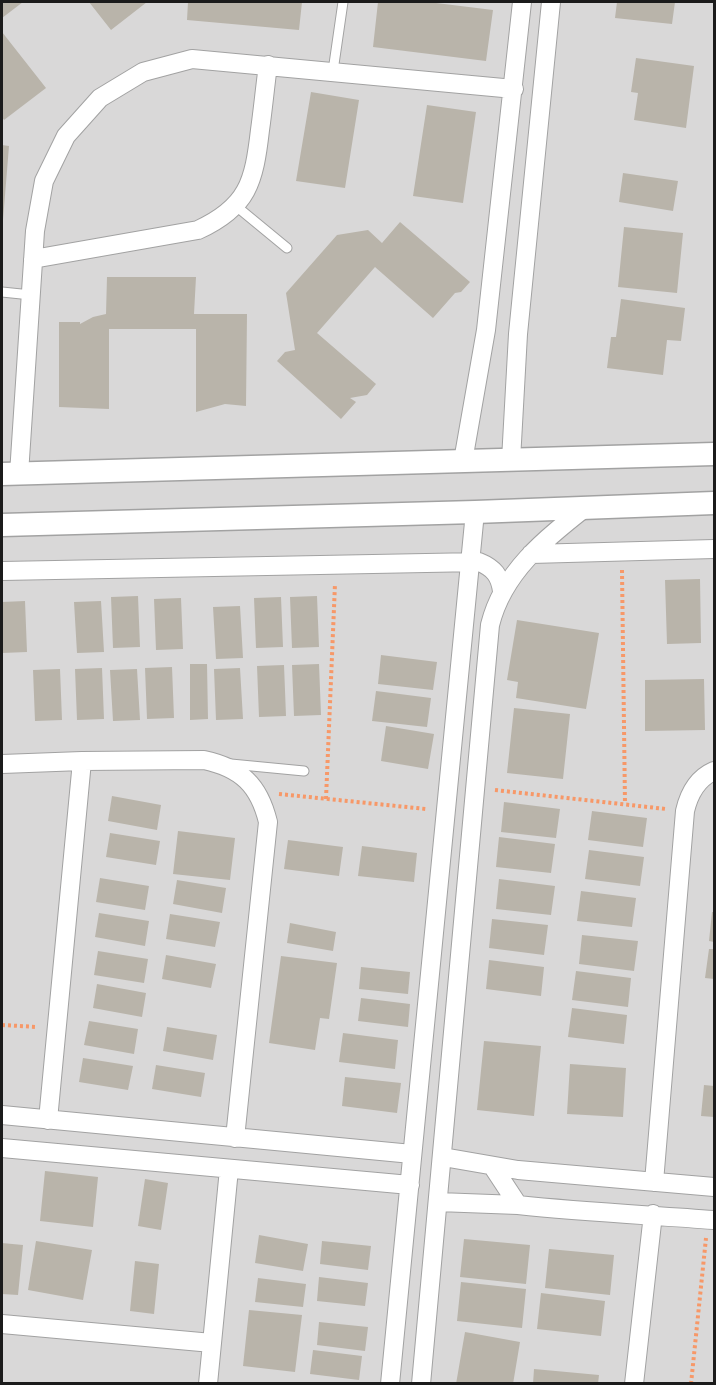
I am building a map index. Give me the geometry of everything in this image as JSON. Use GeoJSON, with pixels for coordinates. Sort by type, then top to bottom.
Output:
{"type":"FeatureCollection","features":[{"type":"Feature","properties":{"kind":"street"},"geometry":{"type":"LineString","coordinates":[[463,461],[486,330],[522,2]]}},
{"type":"Feature","properties":{"kind":"street"},"geometry":{"type":"LineString","coordinates":[[510,460],[518,334],[551,2]]}},
{"type":"Feature","properties":{"kind":"street"},"geometry":{"type":"LineString","coordinates":[[514,89],[192,58],[143,72],[100,98],[66,136],[44,181],[35,231],[31,295],[10,474],[714,454]]}},
{"type":"Feature","properties":{"kind":"street"},"geometry":{"type":"LineString","coordinates":[[33,259],[198,230],[218,221],[236,206],[248,188],[256,167],[268,65]]}},
{"type":"Feature","properties":{"kind":"street"},"geometry":{"type":"LineString","coordinates":[[486,330],[518,334]]}},
{"type":"Feature","properties":{"kind":"street"},"geometry":{"type":"LineString","coordinates":[[2,525],[714,503]]}},
{"type":"Feature","properties":{"kind":"street"},"geometry":{"type":"LineString","coordinates":[[421,1383],[488,642],[495,608],[502,591],[531,554],[586,507]]}},
{"type":"Feature","properties":{"kind":"street"},"geometry":{"type":"LineString","coordinates":[[390,1383],[475,512]]}},
{"type":"Feature","properties":{"kind":"street"},"geometry":{"type":"LineString","coordinates":[[531,554],[714,549]]}},
{"type":"Feature","properties":{"kind":"street"},"geometry":{"type":"LineString","coordinates":[[2,571],[479,562],[496,572],[501,581],[502,591]]}},
{"type":"Feature","properties":{"kind":"street"},"geometry":{"type":"LineString","coordinates":[[2,764],[204,760],[219,763],[234,770],[257,792],[268,822],[236,1137]]}},
{"type":"Feature","properties":{"kind":"street"},"geometry":{"type":"LineString","coordinates":[[48,1120],[82,761]]}},
{"type":"Feature","properties":{"kind":"street"},"geometry":{"type":"LineString","coordinates":[[654,1182],[685,811],[696,784],[714,771]]}},
{"type":"Feature","properties":{"kind":"street"},"geometry":{"type":"LineString","coordinates":[[432,954],[461,957]]}},
{"type":"Feature","properties":{"kind":"street"},"geometry":{"type":"LineString","coordinates":[[2,1115],[412,1154]]}},
{"type":"Feature","properties":{"kind":"street"},"geometry":{"type":"LineString","coordinates":[[2,1148],[410,1185]]}},
{"type":"Feature","properties":{"kind":"street"},"geometry":{"type":"LineString","coordinates":[[442,1157],[494,1167],[714,1187]]}},
{"type":"Feature","properties":{"kind":"street"},"geometry":{"type":"LineString","coordinates":[[494,1167],[518,1205]]}},
{"type":"Feature","properties":{"kind":"street"},"geometry":{"type":"LineString","coordinates":[[208,1383],[229,1168]]}},
{"type":"Feature","properties":{"kind":"street"},"geometry":{"type":"LineString","coordinates":[[438,1202],[518,1205],[711,1220]]}},
{"type":"Feature","properties":{"kind":"street"},"geometry":{"type":"LineString","coordinates":[[634,1383],[653,1215]]}},
{"type":"Feature","properties":{"kind":"street"},"geometry":{"type":"LineString","coordinates":[[2,1323],[212,1343]]}},
{"type":"Feature","properties":{"kind":"lane"},"geometry":{"type":"LineString","coordinates":[[333,71],[343,2]]}},
{"type":"Feature","properties":{"kind":"lane"},"geometry":{"type":"LineString","coordinates":[[236,206],[286,248]]}},
{"type":"Feature","properties":{"kind":"lane"},"geometry":{"type":"LineString","coordinates":[[2,292],[31,295]]}},
{"type":"Feature","properties":{"kind":"lane"},"geometry":{"type":"LineString","coordinates":[[219,763],[304,771]]}},
{"type":"Feature","properties":{"kind":"path"},"geometry":{"type":"LineString","coordinates":[[621,552],[626,804]]}},
{"type":"Feature","properties":{"kind":"path"},"geometry":{"type":"LineString","coordinates":[[326,799],[336,564]]}},
{"type":"Feature","properties":{"kind":"path"},"geometry":{"type":"LineString","coordinates":[[475,788],[685,811]]}},
{"type":"Feature","properties":{"kind":"path"},"geometry":{"type":"LineString","coordinates":[[257,792],[446,811]]}},
{"type":"Feature","properties":{"kind":"path"},"geometry":{"type":"LineString","coordinates":[[2,1025],[56,1029]]}},
{"type":"Feature","properties":{"kind":"path"},"geometry":{"type":"LineString","coordinates":[[691,1383],[711,1220]]}},
{"type":"Feature","properties":{"kind":"shaded area"},"geometry":{"type":"Polygon","coordinates":[[[2,2],[714,2],[714,1383],[2,1384],[2,2]]]}},
{"type":"Feature","properties":{"kind":"building"},"geometry":{"type":"Polygon","coordinates":[[[2,2],[23,2],[2,18],[2,2]]]}},
{"type":"Feature","properties":{"kind":"building"},"geometry":{"type":"Polygon","coordinates":[[[89,2],[147,2],[111,30],[89,2]]]}},
{"type":"Feature","properties":{"kind":"building"},"geometry":{"type":"Polygon","coordinates":[[[188,2],[302,2],[299,30],[187,20],[188,2]]]}},
{"type":"Feature","properties":{"kind":"building"},"geometry":{"type":"Polygon","coordinates":[[[378,2],[428,2],[493,10],[486,61],[373,47],[378,2]]]}},
{"type":"Feature","properties":{"kind":"building"},"geometry":{"type":"Polygon","coordinates":[[[617,2],[675,2],[672,24],[615,18],[617,2]]]}},
{"type":"Feature","properties":{"kind":"building"},"geometry":{"type":"Polygon","coordinates":[[[2,32],[46,88],[4,120],[2,117],[2,32]]]}},
{"type":"Feature","properties":{"kind":"building"},"geometry":{"type":"Polygon","coordinates":[[[636,58],[694,66],[686,128],[634,120],[638,93],[631,92],[636,58]]]}},
{"type":"Feature","properties":{"kind":"building"},"geometry":{"type":"Polygon","coordinates":[[[311,92],[359,100],[345,188],[296,181],[311,92]]]}},
{"type":"Feature","properties":{"kind":"building"},"geometry":{"type":"Polygon","coordinates":[[[427,105],[476,112],[463,203],[413,196],[427,105]]]}},
{"type":"Feature","properties":{"kind":"building"},"geometry":{"type":"Polygon","coordinates":[[[2,145],[9,146],[3,220],[2,220],[2,145]]]}},
{"type":"Feature","properties":{"kind":"building"},"geometry":{"type":"Polygon","coordinates":[[[623,173],[678,181],[673,211],[619,202],[623,173]]]}},
{"type":"Feature","properties":{"kind":"building"},"geometry":{"type":"Polygon","coordinates":[[[400,222],[470,282],[461,292],[455,293],[433,318],[375,267],[317,333],[376,384],[367,395],[350,398],[356,402],[341,419],[277,361],[285,352],[295,350],[286,293],[337,235],[368,230],[382,243],[400,222]]]}},
{"type":"Feature","properties":{"kind":"building"},"geometry":{"type":"Polygon","coordinates":[[[624,227],[683,233],[677,293],[618,287],[624,227]]]}},
{"type":"Feature","properties":{"kind":"building"},"geometry":{"type":"Polygon","coordinates":[[[107,277],[196,277],[194,314],[247,314],[246,406],[225,404],[196,412],[196,329],[109,329],[109,409],[59,407],[59,322],[80,322],[80,324],[93,317],[106,314],[107,277]]]}},
{"type":"Feature","properties":{"kind":"building"},"geometry":{"type":"Polygon","coordinates":[[[621,299],[685,308],[681,341],[667,340],[663,375],[607,368],[611,337],[616,337],[621,299]]]}},
{"type":"Feature","properties":{"kind":"building"},"geometry":{"type":"Polygon","coordinates":[[[700,579],[701,643],[667,644],[665,580],[700,579]]]}},
{"type":"Feature","properties":{"kind":"building"},"geometry":{"type":"Polygon","coordinates":[[[138,596],[140,647],[113,648],[111,597],[138,596]]]}},
{"type":"Feature","properties":{"kind":"building"},"geometry":{"type":"Polygon","coordinates":[[[317,596],[319,647],[292,648],[290,597],[317,596]]]}},
{"type":"Feature","properties":{"kind":"building"},"geometry":{"type":"Polygon","coordinates":[[[281,597],[283,647],[256,648],[254,598],[281,597]]]}},
{"type":"Feature","properties":{"kind":"building"},"geometry":{"type":"Polygon","coordinates":[[[181,598],[183,649],[156,650],[154,599],[181,598]]]}},
{"type":"Feature","properties":{"kind":"building"},"geometry":{"type":"Polygon","coordinates":[[[25,601],[27,652],[2,653],[2,602],[25,601]]]}},
{"type":"Feature","properties":{"kind":"building"},"geometry":{"type":"Polygon","coordinates":[[[101,601],[104,652],[77,653],[74,602],[101,601]]]}},
{"type":"Feature","properties":{"kind":"building"},"geometry":{"type":"Polygon","coordinates":[[[240,606],[243,658],[216,659],[213,607],[240,606]]]}},
{"type":"Feature","properties":{"kind":"building"},"geometry":{"type":"Polygon","coordinates":[[[517,620],[599,633],[586,709],[516,698],[518,682],[507,680],[517,620]]]}},
{"type":"Feature","properties":{"kind":"building"},"geometry":{"type":"Polygon","coordinates":[[[381,655],[437,662],[433,690],[378,684],[381,655]]]}},
{"type":"Feature","properties":{"kind":"building"},"geometry":{"type":"Polygon","coordinates":[[[190,664],[207,664],[208,719],[190,720],[190,664]]]}},
{"type":"Feature","properties":{"kind":"building"},"geometry":{"type":"Polygon","coordinates":[[[319,664],[321,715],[294,716],[292,665],[319,664]]]}},
{"type":"Feature","properties":{"kind":"building"},"geometry":{"type":"Polygon","coordinates":[[[284,665],[286,716],[259,717],[257,666],[284,665]]]}},
{"type":"Feature","properties":{"kind":"building"},"geometry":{"type":"Polygon","coordinates":[[[172,667],[174,718],[147,719],[145,668],[172,667]]]}},
{"type":"Feature","properties":{"kind":"building"},"geometry":{"type":"Polygon","coordinates":[[[102,668],[104,719],[77,720],[75,669],[102,668]]]}},
{"type":"Feature","properties":{"kind":"building"},"geometry":{"type":"Polygon","coordinates":[[[240,668],[243,719],[216,720],[214,669],[240,668]]]}},
{"type":"Feature","properties":{"kind":"building"},"geometry":{"type":"Polygon","coordinates":[[[60,669],[62,720],[35,721],[33,670],[60,669]]]}},
{"type":"Feature","properties":{"kind":"building"},"geometry":{"type":"Polygon","coordinates":[[[137,669],[140,720],[113,721],[110,670],[137,669]]]}},
{"type":"Feature","properties":{"kind":"building"},"geometry":{"type":"Polygon","coordinates":[[[704,679],[705,730],[645,731],[645,680],[704,679]]]}},
{"type":"Feature","properties":{"kind":"building"},"geometry":{"type":"Polygon","coordinates":[[[376,691],[431,698],[427,727],[372,721],[376,691]]]}},
{"type":"Feature","properties":{"kind":"building"},"geometry":{"type":"Polygon","coordinates":[[[514,708],[570,714],[563,779],[507,773],[514,708]]]}},
{"type":"Feature","properties":{"kind":"building"},"geometry":{"type":"Polygon","coordinates":[[[386,726],[434,734],[428,769],[381,761],[386,726]]]}},
{"type":"Feature","properties":{"kind":"building"},"geometry":{"type":"Polygon","coordinates":[[[112,796],[161,805],[157,830],[108,821],[112,796]]]}},
{"type":"Feature","properties":{"kind":"building"},"geometry":{"type":"Polygon","coordinates":[[[504,802],[560,809],[556,838],[501,832],[504,802]]]}},
{"type":"Feature","properties":{"kind":"building"},"geometry":{"type":"Polygon","coordinates":[[[592,811],[647,818],[643,847],[588,840],[592,811]]]}},
{"type":"Feature","properties":{"kind":"building"},"geometry":{"type":"Polygon","coordinates":[[[178,831],[235,838],[230,880],[173,874],[178,831]]]}},
{"type":"Feature","properties":{"kind":"building"},"geometry":{"type":"Polygon","coordinates":[[[110,833],[160,841],[156,865],[106,857],[110,833]]]}},
{"type":"Feature","properties":{"kind":"building"},"geometry":{"type":"Polygon","coordinates":[[[499,837],[555,844],[551,873],[496,867],[499,837]]]}},
{"type":"Feature","properties":{"kind":"building"},"geometry":{"type":"Polygon","coordinates":[[[288,840],[343,847],[339,876],[284,869],[288,840]]]}},
{"type":"Feature","properties":{"kind":"building"},"geometry":{"type":"Polygon","coordinates":[[[362,846],[417,853],[414,882],[358,876],[362,846]]]}},
{"type":"Feature","properties":{"kind":"building"},"geometry":{"type":"Polygon","coordinates":[[[589,850],[644,857],[640,886],[585,879],[589,850]]]}},
{"type":"Feature","properties":{"kind":"building"},"geometry":{"type":"Polygon","coordinates":[[[100,878],[149,886],[145,910],[96,902],[100,878]]]}},
{"type":"Feature","properties":{"kind":"building"},"geometry":{"type":"Polygon","coordinates":[[[499,879],[555,886],[551,915],[496,909],[499,879]]]}},
{"type":"Feature","properties":{"kind":"building"},"geometry":{"type":"Polygon","coordinates":[[[177,880],[226,888],[222,913],[173,904],[177,880]]]}},
{"type":"Feature","properties":{"kind":"building"},"geometry":{"type":"Polygon","coordinates":[[[581,891],[636,898],[632,927],[577,921],[581,891]]]}},
{"type":"Feature","properties":{"kind":"building"},"geometry":{"type":"Polygon","coordinates":[[[712,912],[714,912],[714,942],[709,941],[712,912]]]}},
{"type":"Feature","properties":{"kind":"building"},"geometry":{"type":"Polygon","coordinates":[[[99,913],[149,921],[145,946],[95,937],[99,913]]]}},
{"type":"Feature","properties":{"kind":"building"},"geometry":{"type":"Polygon","coordinates":[[[170,914],[220,922],[215,947],[166,939],[170,914]]]}},
{"type":"Feature","properties":{"kind":"building"},"geometry":{"type":"Polygon","coordinates":[[[492,919],[548,925],[544,955],[489,948],[492,919]]]}},
{"type":"Feature","properties":{"kind":"building"},"geometry":{"type":"Polygon","coordinates":[[[290,923],[336,932],[333,951],[287,943],[290,923]]]}},
{"type":"Feature","properties":{"kind":"building"},"geometry":{"type":"Polygon","coordinates":[[[582,935],[638,941],[634,971],[579,964],[582,935]]]}},
{"type":"Feature","properties":{"kind":"building"},"geometry":{"type":"Polygon","coordinates":[[[709,949],[714,949],[714,979],[705,978],[709,949]]]}},
{"type":"Feature","properties":{"kind":"building"},"geometry":{"type":"Polygon","coordinates":[[[98,951],[148,959],[144,983],[94,975],[98,951]]]}},
{"type":"Feature","properties":{"kind":"building"},"geometry":{"type":"Polygon","coordinates":[[[166,955],[216,964],[211,988],[162,979],[166,955]]]}},
{"type":"Feature","properties":{"kind":"building"},"geometry":{"type":"Polygon","coordinates":[[[281,956],[337,963],[329,1019],[320,1018],[315,1050],[269,1043],[281,956]]]}},
{"type":"Feature","properties":{"kind":"building"},"geometry":{"type":"Polygon","coordinates":[[[489,960],[544,967],[541,996],[486,989],[489,960]]]}},
{"type":"Feature","properties":{"kind":"building"},"geometry":{"type":"Polygon","coordinates":[[[361,967],[410,972],[408,994],[359,989],[361,967]]]}},
{"type":"Feature","properties":{"kind":"building"},"geometry":{"type":"Polygon","coordinates":[[[576,971],[631,978],[628,1007],[572,1000],[576,971]]]}},
{"type":"Feature","properties":{"kind":"building"},"geometry":{"type":"Polygon","coordinates":[[[97,984],[146,993],[142,1017],[93,1008],[97,984]]]}},
{"type":"Feature","properties":{"kind":"building"},"geometry":{"type":"Polygon","coordinates":[[[361,998],[410,1004],[408,1027],[358,1021],[361,998]]]}},
{"type":"Feature","properties":{"kind":"building"},"geometry":{"type":"Polygon","coordinates":[[[572,1008],[627,1015],[624,1044],[568,1037],[572,1008]]]}},
{"type":"Feature","properties":{"kind":"building"},"geometry":{"type":"Polygon","coordinates":[[[89,1021],[138,1029],[134,1054],[84,1045],[89,1021]]]}},
{"type":"Feature","properties":{"kind":"building"},"geometry":{"type":"Polygon","coordinates":[[[167,1027],[217,1035],[213,1060],[163,1051],[167,1027]]]}},
{"type":"Feature","properties":{"kind":"building"},"geometry":{"type":"Polygon","coordinates":[[[343,1033],[398,1040],[395,1069],[339,1062],[343,1033]]]}},
{"type":"Feature","properties":{"kind":"building"},"geometry":{"type":"Polygon","coordinates":[[[484,1041],[541,1046],[534,1116],[477,1110],[484,1041]]]}},
{"type":"Feature","properties":{"kind":"building"},"geometry":{"type":"Polygon","coordinates":[[[83,1058],[133,1066],[128,1090],[79,1082],[83,1058]]]}},
{"type":"Feature","properties":{"kind":"building"},"geometry":{"type":"Polygon","coordinates":[[[570,1064],[626,1068],[623,1117],[567,1114],[570,1064]]]}},
{"type":"Feature","properties":{"kind":"building"},"geometry":{"type":"Polygon","coordinates":[[[156,1065],[205,1073],[201,1097],[152,1089],[156,1065]]]}},
{"type":"Feature","properties":{"kind":"building"},"geometry":{"type":"Polygon","coordinates":[[[345,1077],[401,1083],[397,1113],[342,1106],[345,1077]]]}},
{"type":"Feature","properties":{"kind":"building"},"geometry":{"type":"Polygon","coordinates":[[[704,1085],[714,1086],[714,1117],[701,1116],[704,1085]]]}},
{"type":"Feature","properties":{"kind":"building"},"geometry":{"type":"Polygon","coordinates":[[[45,1171],[98,1177],[93,1227],[40,1221],[45,1171]]]}},
{"type":"Feature","properties":{"kind":"building"},"geometry":{"type":"Polygon","coordinates":[[[145,1179],[168,1183],[161,1230],[138,1226],[145,1179]]]}},
{"type":"Feature","properties":{"kind":"building"},"geometry":{"type":"Polygon","coordinates":[[[259,1235],[308,1244],[303,1271],[255,1263],[259,1235]]]}},
{"type":"Feature","properties":{"kind":"building"},"geometry":{"type":"Polygon","coordinates":[[[464,1239],[530,1245],[526,1284],[460,1277],[464,1239]]]}},
{"type":"Feature","properties":{"kind":"building"},"geometry":{"type":"Polygon","coordinates":[[[36,1241],[92,1250],[83,1300],[28,1290],[36,1241]]]}},
{"type":"Feature","properties":{"kind":"building"},"geometry":{"type":"Polygon","coordinates":[[[322,1241],[371,1246],[368,1270],[320,1264],[322,1241]]]}},
{"type":"Feature","properties":{"kind":"building"},"geometry":{"type":"Polygon","coordinates":[[[2,1243],[23,1245],[18,1295],[2,1294],[2,1243]]]}},
{"type":"Feature","properties":{"kind":"building"},"geometry":{"type":"Polygon","coordinates":[[[549,1249],[614,1255],[610,1295],[545,1288],[549,1249]]]}},
{"type":"Feature","properties":{"kind":"building"},"geometry":{"type":"Polygon","coordinates":[[[135,1261],[159,1264],[154,1314],[130,1311],[135,1261]]]}},
{"type":"Feature","properties":{"kind":"building"},"geometry":{"type":"Polygon","coordinates":[[[319,1277],[368,1283],[365,1306],[317,1301],[319,1277]]]}},
{"type":"Feature","properties":{"kind":"building"},"geometry":{"type":"Polygon","coordinates":[[[258,1278],[306,1284],[303,1307],[255,1302],[258,1278]]]}},
{"type":"Feature","properties":{"kind":"building"},"geometry":{"type":"Polygon","coordinates":[[[461,1282],[526,1289],[522,1328],[457,1321],[461,1282]]]}},
{"type":"Feature","properties":{"kind":"building"},"geometry":{"type":"Polygon","coordinates":[[[541,1293],[605,1301],[601,1336],[537,1329],[541,1293]]]}},
{"type":"Feature","properties":{"kind":"building"},"geometry":{"type":"Polygon","coordinates":[[[249,1310],[302,1315],[295,1372],[243,1366],[249,1310]]]}},
{"type":"Feature","properties":{"kind":"building"},"geometry":{"type":"Polygon","coordinates":[[[319,1322],[368,1327],[365,1351],[317,1345],[319,1322]]]}},
{"type":"Feature","properties":{"kind":"building"},"geometry":{"type":"Polygon","coordinates":[[[465,1332],[520,1342],[513,1384],[456,1384],[465,1332]]]}},
{"type":"Feature","properties":{"kind":"building"},"geometry":{"type":"Polygon","coordinates":[[[313,1350],[362,1356],[359,1380],[310,1374],[313,1350]]]}},
{"type":"Feature","properties":{"kind":"building"},"geometry":{"type":"Polygon","coordinates":[[[534,1369],[599,1375],[598,1384],[533,1384],[534,1369]]]}}]}
